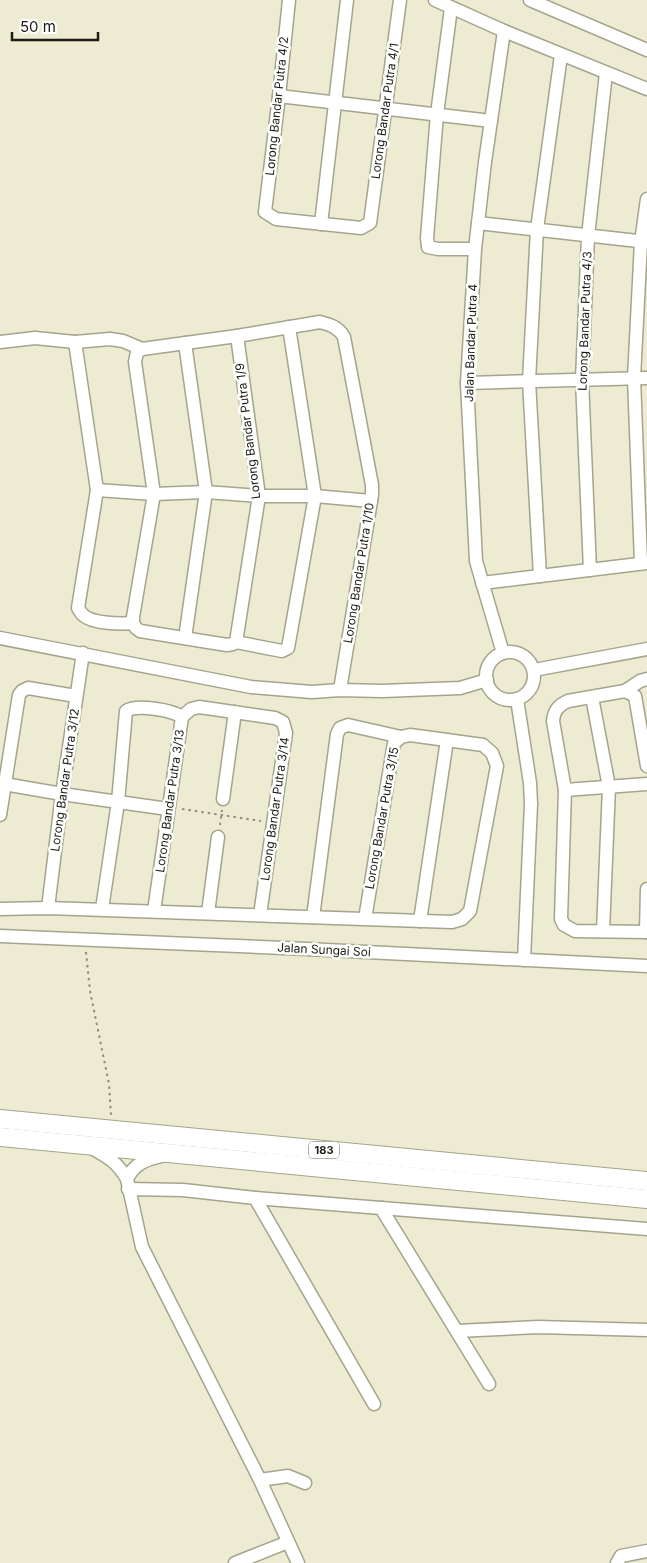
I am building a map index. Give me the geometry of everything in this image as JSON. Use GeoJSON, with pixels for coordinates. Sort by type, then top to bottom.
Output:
{"type":"FeatureCollection","features":[{"type":"Feature","properties":{"kind":"highway","name":"183"},"geometry":{"type":"LineString","coordinates":[[0,1119],[647,1181]]}},
{"type":"Feature","properties":{"kind":"highway","name":"183"},"geometry":{"type":"LineString","coordinates":[[0,1137],[647,1199]]}},
{"type":"Feature","properties":{"kind":"street","name":"Lorong Bandar Putra 4/2"},"geometry":{"type":"LineString","coordinates":[[289,0],[265,212],[276,219],[321,224]]}},
{"type":"Feature","properties":{"kind":"street"},"geometry":{"type":"LineString","coordinates":[[321,224],[347,0]]}},
{"type":"Feature","properties":{"kind":"street","name":"Lorong Bandar Putra 4/1"},"geometry":{"type":"LineString","coordinates":[[321,224],[361,228],[370,223],[400,0]]}},
{"type":"Feature","properties":{"kind":"street"},"geometry":{"type":"LineString","coordinates":[[435,0],[561,55],[647,89]]}},
{"type":"Feature","properties":{"kind":"street"},"geometry":{"type":"LineString","coordinates":[[532,0],[647,50]]}},
{"type":"Feature","properties":{"kind":"street"},"geometry":{"type":"LineString","coordinates":[[450,8],[437,114],[427,238],[428,247],[438,250],[475,249]]}},
{"type":"Feature","properties":{"kind":"street","name":"Jalan Bandar Putra 4"},"geometry":{"type":"LineString","coordinates":[[503,653],[476,562],[467,383],[475,249],[504,31]]}},
{"type":"Feature","properties":{"kind":"street"},"geometry":{"type":"LineString","coordinates":[[540,576],[529,381],[537,230],[561,55]]}},
{"type":"Feature","properties":{"kind":"street","name":"Lorong Bandar Putra 4/3"},"geometry":{"type":"LineString","coordinates":[[590,570],[582,380],[588,236],[606,73]]}},
{"type":"Feature","properties":{"kind":"street"},"geometry":{"type":"LineString","coordinates":[[279,96],[491,120]]}},
{"type":"Feature","properties":{"kind":"street"},"geometry":{"type":"LineString","coordinates":[[482,583],[644,563],[641,378],[644,242],[647,199]]}},
{"type":"Feature","properties":{"kind":"street"},"geometry":{"type":"LineString","coordinates":[[478,223],[644,242]]}},
{"type":"Feature","properties":{"kind":"street","name":"Lorong Bandar Putra 1/10"},"geometry":{"type":"LineString","coordinates":[[289,327],[320,322],[331,324],[344,337],[372,486],[340,690]]}},
{"type":"Feature","properties":{"kind":"street"},"geometry":{"type":"LineString","coordinates":[[289,327],[315,496],[288,648],[282,651],[234,643],[227,645],[140,631],[133,623],[133,617],[154,494],[135,362],[137,352],[142,349],[289,327]]}},
{"type":"Feature","properties":{"kind":"street"},"geometry":{"type":"LineString","coordinates":[[0,332],[18,340]]}},
{"type":"Feature","properties":{"kind":"street","name":"Lorong Bandar Putra 1/9"},"geometry":{"type":"LineString","coordinates":[[234,643],[258,496],[237,336]]}},
{"type":"Feature","properties":{"kind":"street"},"geometry":{"type":"LineString","coordinates":[[0,342],[35,338],[75,342],[110,340],[123,341],[142,349]]}},
{"type":"Feature","properties":{"kind":"street"},"geometry":{"type":"LineString","coordinates":[[75,342],[97,490],[78,608],[83,615],[90,619],[118,624],[133,623]]}},
{"type":"Feature","properties":{"kind":"street"},"geometry":{"type":"LineString","coordinates":[[184,638],[206,492],[185,343]]}},
{"type":"Feature","properties":{"kind":"street"},"geometry":{"type":"LineString","coordinates":[[467,383],[641,378]]}},
{"type":"Feature","properties":{"kind":"street"},"geometry":{"type":"LineString","coordinates":[[97,490],[154,494],[206,492],[258,496],[315,496],[371,502]]}},
{"type":"Feature","properties":{"kind":"street"},"geometry":{"type":"LineString","coordinates":[[0,638],[83,653],[202,679],[251,687],[312,692],[340,690],[382,691],[460,688],[487,680]]}},
{"type":"Feature","properties":{"kind":"street"},"geometry":{"type":"LineString","coordinates":[[534,670],[581,663],[647,649]]}},
{"type":"Feature","properties":{"kind":"street"},"geometry":{"type":"LineString","coordinates":[[514,652],[521,654],[527,659],[534,670],[532,686],[523,696],[517,699],[509,700],[495,694],[487,680],[489,666],[496,656],[503,653],[514,652]]}},
{"type":"Feature","properties":{"kind":"street","name":"Lorong Bandar Putra 3/12"},"geometry":{"type":"LineString","coordinates":[[48,908],[62,794],[83,653]]}},
{"type":"Feature","properties":{"kind":"street"},"geometry":{"type":"LineString","coordinates":[[647,679],[640,681],[625,691],[568,701],[561,704],[554,714],[553,721],[566,790],[560,910],[564,925],[575,931],[646,932],[647,890]]}},
{"type":"Feature","properties":{"kind":"street"},"geometry":{"type":"LineString","coordinates":[[0,815],[19,695],[28,688],[76,696]]}},
{"type":"Feature","properties":{"kind":"street"},"geometry":{"type":"LineString","coordinates":[[625,691],[635,696],[647,766]]}},
{"type":"Feature","properties":{"kind":"street"},"geometry":{"type":"LineString","coordinates":[[592,697],[609,787],[603,931]]}},
{"type":"Feature","properties":{"kind":"street"},"geometry":{"type":"LineString","coordinates":[[517,699],[530,783],[531,804],[524,960]]}},
{"type":"Feature","properties":{"kind":"street","name":"Lorong Bandar Putra 3/13"},"geometry":{"type":"LineString","coordinates":[[154,911],[182,717],[199,707],[235,712]]}},
{"type":"Feature","properties":{"kind":"street"},"geometry":{"type":"LineString","coordinates":[[102,910],[118,802],[126,711],[134,708],[171,711],[182,717]]}},
{"type":"Feature","properties":{"kind":"street"},"geometry":{"type":"LineString","coordinates":[[223,800],[235,712]]}},
{"type":"Feature","properties":{"kind":"street","name":"Lorong Bandar Putra 3/14"},"geometry":{"type":"LineString","coordinates":[[235,712],[275,718],[283,722],[286,733],[260,915]]}},
{"type":"Feature","properties":{"kind":"street"},"geometry":{"type":"LineString","coordinates":[[313,917],[336,734],[340,728],[348,725],[401,737]]}},
{"type":"Feature","properties":{"kind":"street","name":"Lorong Bandar Putra 3/15"},"geometry":{"type":"LineString","coordinates":[[365,919],[394,742],[401,737],[410,735],[483,745],[492,753],[497,766],[470,911],[462,919],[452,922],[420,921]]}},
{"type":"Feature","properties":{"kind":"street"},"geometry":{"type":"LineString","coordinates":[[0,909],[48,908],[154,911],[420,921],[447,740]]}},
{"type":"Feature","properties":{"kind":"street"},"geometry":{"type":"LineString","coordinates":[[4,784],[168,808]]}},
{"type":"Feature","properties":{"kind":"street"},"geometry":{"type":"LineString","coordinates":[[566,790],[647,784]]}},
{"type":"Feature","properties":{"kind":"street"},"geometry":{"type":"LineString","coordinates":[[208,913],[218,837]]}},
{"type":"Feature","properties":{"kind":"street","name":"Jalan Sungai Soi"},"geometry":{"type":"LineString","coordinates":[[0,936],[647,966]]}},
{"type":"Feature","properties":{"kind":"street"},"geometry":{"type":"LineString","coordinates":[[87,1145],[112,1160],[123,1172],[142,1247],[260,1480],[298,1563]]}},
{"type":"Feature","properties":{"kind":"street"},"geometry":{"type":"LineString","coordinates":[[127,1184],[130,1172],[135,1166],[152,1158],[173,1154]]}},
{"type":"Feature","properties":{"kind":"street"},"geometry":{"type":"LineString","coordinates":[[127,1184],[256,1198],[647,1229]]}},
{"type":"Feature","properties":{"kind":"street"},"geometry":{"type":"LineString","coordinates":[[256,1198],[374,1404]]}},
{"type":"Feature","properties":{"kind":"street"},"geometry":{"type":"LineString","coordinates":[[381,1208],[489,1384]]}},
{"type":"Feature","properties":{"kind":"street"},"geometry":{"type":"LineString","coordinates":[[457,1331],[538,1327],[647,1330]]}},
{"type":"Feature","properties":{"kind":"street"},"geometry":{"type":"LineString","coordinates":[[260,1480],[288,1476],[305,1483]]}},
{"type":"Feature","properties":{"kind":"street"},"geometry":{"type":"LineString","coordinates":[[235,1563],[288,1542]]}},
{"type":"Feature","properties":{"kind":"street"},"geometry":{"type":"LineString","coordinates":[[617,1563],[621,1556],[647,1551]]}},
{"type":"Feature","properties":{"kind":"path"},"geometry":{"type":"LineString","coordinates":[[218,837],[223,800]]}},
{"type":"Feature","properties":{"kind":"path"},"geometry":{"type":"LineString","coordinates":[[168,808],[273,822]]}},
{"type":"Feature","properties":{"kind":"path"},"geometry":{"type":"LineString","coordinates":[[85,940],[90,991],[108,1084],[113,1130]]}}]}
